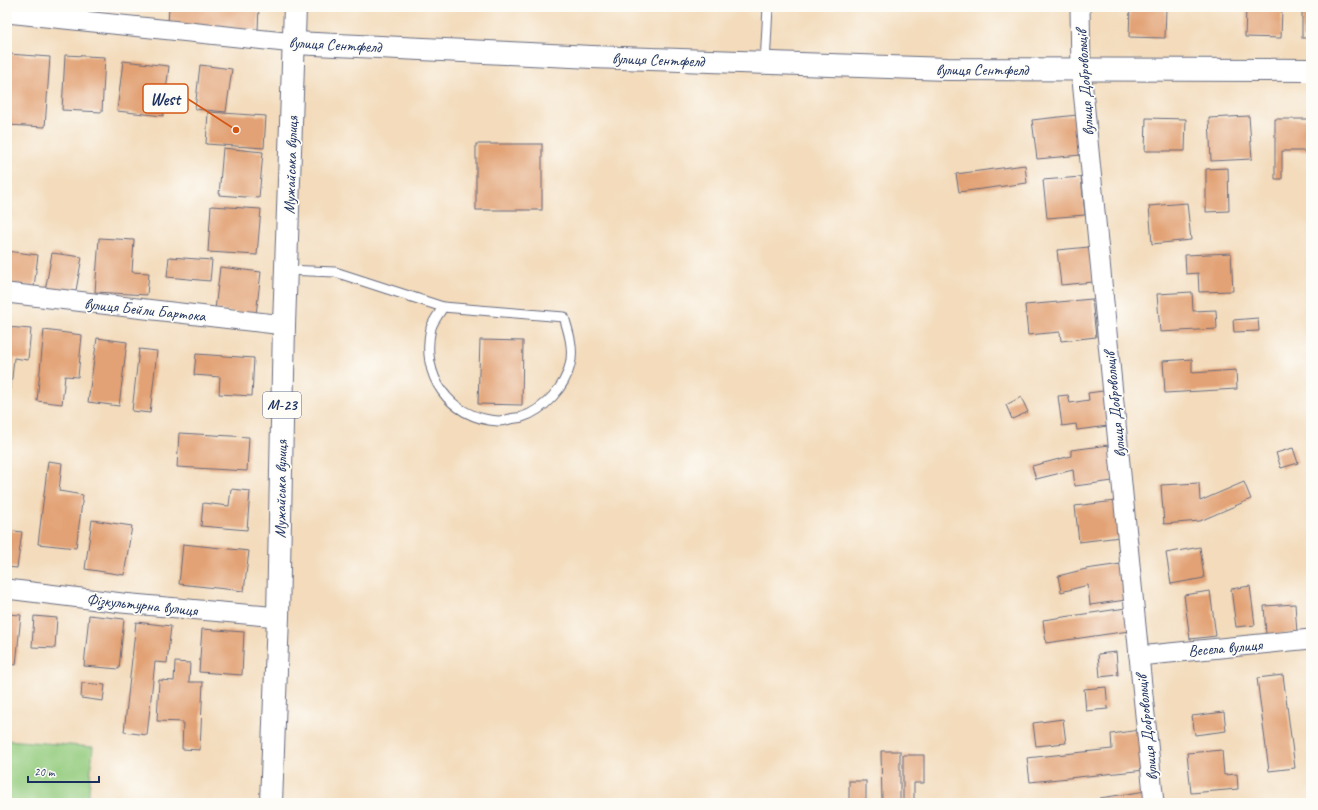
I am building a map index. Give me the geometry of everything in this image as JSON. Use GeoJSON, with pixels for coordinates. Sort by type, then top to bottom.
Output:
{"type":"FeatureCollection","features":[{"type":"Feature","properties":{"kind":"main road","name":"Мужайська вулиця"},"geometry":{"type":"LineString","coordinates":[[271,803],[278,617],[284,325],[295,7]]}},
{"type":"Feature","properties":{"kind":"main road","name":"вулиця Сентфелд"},"geometry":{"type":"LineString","coordinates":[[294,43],[765,64],[947,69],[1311,70]]}},
{"type":"Feature","properties":{"kind":"street","name":"вулиця Добровольців"},"geometry":{"type":"LineString","coordinates":[[1080,7],[1081,70],[1154,803]]}},
{"type":"Feature","properties":{"kind":"street","name":"вулиця Сентфелд"},"geometry":{"type":"LineString","coordinates":[[7,13],[294,43]]}},
{"type":"Feature","properties":{"kind":"street","name":"вулиця Бейли Бартока"},"geometry":{"type":"LineString","coordinates":[[7,293],[284,325]]}},
{"type":"Feature","properties":{"kind":"street","name":"Фізкультурна вулиця"},"geometry":{"type":"LineString","coordinates":[[7,589],[122,603],[278,617]]}},
{"type":"Feature","properties":{"kind":"street","name":"Весела вулиця"},"geometry":{"type":"LineString","coordinates":[[1139,656],[1311,639]]}},
{"type":"Feature","properties":{"kind":"lane"},"geometry":{"type":"LineString","coordinates":[[765,64],[768,7]]}},
{"type":"Feature","properties":{"kind":"lane"},"geometry":{"type":"LineString","coordinates":[[286,270],[335,272],[443,307],[564,317],[571,340],[570,365],[561,387],[544,406],[523,417],[499,421],[477,417],[457,407],[441,391],[431,370],[428,348],[432,326],[443,307]]}},
{"type":"Feature","properties":{"kind":"green space"},"geometry":{"type":"Polygon","coordinates":[[[7,740],[93,747],[88,803],[7,803],[7,740]]]}},
{"type":"Feature","properties":{"kind":"building"},"geometry":{"type":"Polygon","coordinates":[[[169,7],[259,7],[258,30],[168,25],[169,7]]]}},
{"type":"Feature","properties":{"kind":"building"},"geometry":{"type":"Polygon","coordinates":[[[1130,7],[1166,7],[1165,38],[1129,37],[1130,7]]]}},
{"type":"Feature","properties":{"kind":"building"},"geometry":{"type":"Polygon","coordinates":[[[1267,7],[1282,7],[1281,38],[1245,37],[1246,8],[1267,9],[1267,7]]]}},
{"type":"Feature","properties":{"kind":"building"},"geometry":{"type":"Polygon","coordinates":[[[1302,7],[1311,7],[1311,38],[1302,38],[1302,7]]]}},
{"type":"Feature","properties":{"kind":"building"},"geometry":{"type":"Polygon","coordinates":[[[8,54],[50,57],[45,127],[7,125],[8,54]]]}},
{"type":"Feature","properties":{"kind":"building"},"geometry":{"type":"Polygon","coordinates":[[[65,55],[105,57],[102,112],[62,110],[65,55]]]}},
{"type":"Feature","properties":{"kind":"building"},"geometry":{"type":"Polygon","coordinates":[[[123,61],[169,66],[163,116],[117,111],[123,61]]]}},
{"type":"Feature","properties":{"kind":"building"},"geometry":{"type":"Polygon","coordinates":[[[200,65],[232,69],[226,112],[195,109],[200,65]]]}},
{"type":"Feature","properties":{"kind":"building"},"geometry":{"type":"Polygon","coordinates":[[[208,112],[266,116],[264,148],[206,144],[208,112]]]}},
{"type":"Feature","properties":{"kind":"building"},"geometry":{"type":"Polygon","coordinates":[[[1077,115],[1081,155],[1037,159],[1032,120],[1077,115]]]}},
{"type":"Feature","properties":{"kind":"building"},"geometry":{"type":"Polygon","coordinates":[[[1249,116],[1252,159],[1211,161],[1209,118],[1249,116]]]}},
{"type":"Feature","properties":{"kind":"building"},"geometry":{"type":"Polygon","coordinates":[[[1146,118],[1186,119],[1185,151],[1145,151],[1146,118]]]}},
{"type":"Feature","properties":{"kind":"building"},"geometry":{"type":"Polygon","coordinates":[[[1275,119],[1309,119],[1309,151],[1282,151],[1282,179],[1275,179],[1275,119]]]}},
{"type":"Feature","properties":{"kind":"building"},"geometry":{"type":"Polygon","coordinates":[[[476,144],[542,144],[542,210],[476,210],[476,144]]]}},
{"type":"Feature","properties":{"kind":"building"},"geometry":{"type":"Polygon","coordinates":[[[223,148],[263,152],[259,198],[219,195],[223,148]]]}},
{"type":"Feature","properties":{"kind":"building"},"geometry":{"type":"Polygon","coordinates":[[[1025,165],[1027,183],[959,192],[956,174],[1025,165]]]}},
{"type":"Feature","properties":{"kind":"building"},"geometry":{"type":"Polygon","coordinates":[[[1228,168],[1229,211],[1206,212],[1206,169],[1228,168]]]}},
{"type":"Feature","properties":{"kind":"building"},"geometry":{"type":"Polygon","coordinates":[[[1081,177],[1085,215],[1047,218],[1043,180],[1081,177]]]}},
{"type":"Feature","properties":{"kind":"building"},"geometry":{"type":"Polygon","coordinates":[[[1187,203],[1191,240],[1152,244],[1149,206],[1187,203]]]}},
{"type":"Feature","properties":{"kind":"building"},"geometry":{"type":"Polygon","coordinates":[[[211,206],[261,209],[257,255],[208,252],[211,206]]]}},
{"type":"Feature","properties":{"kind":"building"},"geometry":{"type":"Polygon","coordinates":[[[99,238],[134,240],[132,272],[149,273],[147,295],[95,292],[99,238]]]}},
{"type":"Feature","properties":{"kind":"building"},"geometry":{"type":"Polygon","coordinates":[[[1089,247],[1093,282],[1061,285],[1057,250],[1089,247]]]}},
{"type":"Feature","properties":{"kind":"building"},"geometry":{"type":"Polygon","coordinates":[[[7,251],[38,255],[34,287],[7,283],[7,251]]]}},
{"type":"Feature","properties":{"kind":"building"},"geometry":{"type":"Polygon","coordinates":[[[52,253],[82,257],[75,296],[45,291],[52,253]]]}},
{"type":"Feature","properties":{"kind":"building"},"geometry":{"type":"Polygon","coordinates":[[[1231,253],[1233,291],[1199,292],[1198,273],[1186,274],[1185,255],[1231,253]]]}},
{"type":"Feature","properties":{"kind":"building"},"geometry":{"type":"Polygon","coordinates":[[[169,257],[212,260],[210,281],[167,277],[169,257]]]}},
{"type":"Feature","properties":{"kind":"building"},"geometry":{"type":"Polygon","coordinates":[[[220,267],[261,272],[256,315],[215,310],[220,267]]]}},
{"type":"Feature","properties":{"kind":"building"},"geometry":{"type":"Polygon","coordinates":[[[1192,292],[1193,311],[1216,310],[1217,329],[1160,332],[1157,294],[1192,292]]]}},
{"type":"Feature","properties":{"kind":"building"},"geometry":{"type":"Polygon","coordinates":[[[1092,299],[1096,337],[1061,341],[1060,332],[1028,335],[1025,305],[1092,299]]]}},
{"type":"Feature","properties":{"kind":"building"},"geometry":{"type":"Polygon","coordinates":[[[1258,318],[1259,331],[1234,332],[1233,320],[1258,318]]]}},
{"type":"Feature","properties":{"kind":"building"},"geometry":{"type":"Polygon","coordinates":[[[7,327],[31,329],[28,360],[14,358],[11,388],[7,388],[7,327]]]}},
{"type":"Feature","properties":{"kind":"building"},"geometry":{"type":"Polygon","coordinates":[[[44,330],[82,335],[78,377],[65,376],[62,404],[37,401],[44,330]]]}},
{"type":"Feature","properties":{"kind":"building"},"geometry":{"type":"Polygon","coordinates":[[[97,338],[127,342],[119,406],[88,402],[97,338]]]}},
{"type":"Feature","properties":{"kind":"building"},"geometry":{"type":"Polygon","coordinates":[[[480,340],[523,341],[522,405],[478,404],[480,340]]]}},
{"type":"Feature","properties":{"kind":"building"},"geometry":{"type":"Polygon","coordinates":[[[139,349],[157,351],[150,413],[132,411],[139,349]]]}},
{"type":"Feature","properties":{"kind":"building"},"geometry":{"type":"Polygon","coordinates":[[[196,354],[254,358],[252,396],[219,394],[220,377],[194,375],[196,354]]]}},
{"type":"Feature","properties":{"kind":"building"},"geometry":{"type":"Polygon","coordinates":[[[1192,359],[1192,373],[1236,370],[1237,389],[1165,393],[1163,361],[1192,359]]]}},
{"type":"Feature","properties":{"kind":"building"},"geometry":{"type":"Polygon","coordinates":[[[1103,391],[1108,426],[1077,430],[1076,424],[1062,426],[1058,396],[1068,395],[1070,403],[1089,400],[1088,393],[1103,391]]]}},
{"type":"Feature","properties":{"kind":"building"},"geometry":{"type":"Polygon","coordinates":[[[1021,397],[1028,412],[1012,419],[1006,405],[1021,397]]]}},
{"type":"Feature","properties":{"kind":"building"},"geometry":{"type":"Polygon","coordinates":[[[179,433],[249,437],[247,471],[177,467],[179,433]]]}},
{"type":"Feature","properties":{"kind":"building"},"geometry":{"type":"Polygon","coordinates":[[[1109,445],[1113,481],[1075,486],[1073,470],[1036,479],[1032,466],[1071,456],[1071,450],[1109,445]]]}},
{"type":"Feature","properties":{"kind":"building"},"geometry":{"type":"Polygon","coordinates":[[[1293,448],[1298,463],[1281,468],[1276,453],[1293,448]]]}},
{"type":"Feature","properties":{"kind":"building"},"geometry":{"type":"Polygon","coordinates":[[[48,461],[62,463],[59,491],[83,495],[76,548],[38,544],[48,461]]]}},
{"type":"Feature","properties":{"kind":"building"},"geometry":{"type":"Polygon","coordinates":[[[1244,482],[1251,499],[1200,521],[1164,524],[1161,485],[1199,483],[1200,501],[1244,482]]]}},
{"type":"Feature","properties":{"kind":"building"},"geometry":{"type":"Polygon","coordinates":[[[231,489],[250,491],[247,530],[201,526],[203,503],[229,506],[231,489]]]}},
{"type":"Feature","properties":{"kind":"building"},"geometry":{"type":"Polygon","coordinates":[[[1115,501],[1120,537],[1079,542],[1075,506],[1115,501]]]}},
{"type":"Feature","properties":{"kind":"building"},"geometry":{"type":"Polygon","coordinates":[[[92,520],[132,526],[124,575],[85,569],[92,520]]]}},
{"type":"Feature","properties":{"kind":"building"},"geometry":{"type":"Polygon","coordinates":[[[7,530],[22,532],[17,568],[7,567],[7,530]]]}},
{"type":"Feature","properties":{"kind":"building"},"geometry":{"type":"Polygon","coordinates":[[[183,544],[249,551],[244,591],[179,584],[183,544]]]}},
{"type":"Feature","properties":{"kind":"building"},"geometry":{"type":"Polygon","coordinates":[[[1200,547],[1204,578],[1171,584],[1166,553],[1200,547]]]}},
{"type":"Feature","properties":{"kind":"building"},"geometry":{"type":"Polygon","coordinates":[[[1121,564],[1126,600],[1090,605],[1088,585],[1061,592],[1058,576],[1086,569],[1121,564]]]}},
{"type":"Feature","properties":{"kind":"building"},"geometry":{"type":"Polygon","coordinates":[[[1250,586],[1255,625],[1236,627],[1231,589],[1250,586]]]}},
{"type":"Feature","properties":{"kind":"building"},"geometry":{"type":"Polygon","coordinates":[[[1210,591],[1216,636],[1190,639],[1184,595],[1210,591]]]}},
{"type":"Feature","properties":{"kind":"building"},"geometry":{"type":"Polygon","coordinates":[[[1295,604],[1297,633],[1266,635],[1264,606],[1295,604]]]}},
{"type":"Feature","properties":{"kind":"building"},"geometry":{"type":"Polygon","coordinates":[[[1126,608],[1129,631],[1046,643],[1043,620],[1126,608]]]}},
{"type":"Feature","properties":{"kind":"building"},"geometry":{"type":"Polygon","coordinates":[[[7,614],[21,615],[16,665],[7,664],[7,614]]]}},
{"type":"Feature","properties":{"kind":"building"},"geometry":{"type":"Polygon","coordinates":[[[89,615],[124,619],[119,669],[84,666],[89,615]]]}},
{"type":"Feature","properties":{"kind":"building"},"geometry":{"type":"Polygon","coordinates":[[[34,616],[57,618],[55,648],[32,647],[34,616]]]}},
{"type":"Feature","properties":{"kind":"building"},"geometry":{"type":"Polygon","coordinates":[[[136,622],[171,626],[167,663],[155,662],[147,735],[124,732],[136,622]]]}},
{"type":"Feature","properties":{"kind":"building"},"geometry":{"type":"Polygon","coordinates":[[[202,629],[244,632],[242,675],[199,672],[202,629]]]}},
{"type":"Feature","properties":{"kind":"building"},"geometry":{"type":"Polygon","coordinates":[[[1116,652],[1118,675],[1100,677],[1098,654],[1116,652]]]}},
{"type":"Feature","properties":{"kind":"building"},"geometry":{"type":"Polygon","coordinates":[[[175,662],[190,663],[189,682],[203,682],[200,750],[182,749],[183,722],[157,721],[159,680],[174,681],[175,662]]]}},
{"type":"Feature","properties":{"kind":"building"},"geometry":{"type":"Polygon","coordinates":[[[1283,675],[1295,768],[1269,771],[1257,678],[1283,675]]]}},
{"type":"Feature","properties":{"kind":"building"},"geometry":{"type":"Polygon","coordinates":[[[82,683],[105,685],[103,701],[81,698],[82,683]]]}},
{"type":"Feature","properties":{"kind":"building"},"geometry":{"type":"Polygon","coordinates":[[[1106,687],[1108,709],[1086,711],[1084,689],[1106,687]]]}},
{"type":"Feature","properties":{"kind":"building"},"geometry":{"type":"Polygon","coordinates":[[[1224,712],[1226,731],[1195,735],[1192,716],[1224,712]]]}},
{"type":"Feature","properties":{"kind":"building"},"geometry":{"type":"Polygon","coordinates":[[[1063,719],[1066,743],[1036,746],[1033,723],[1063,719]]]}},
{"type":"Feature","properties":{"kind":"building"},"geometry":{"type":"Polygon","coordinates":[[[1140,730],[1145,770],[1030,782],[1027,758],[1112,749],[1111,734],[1140,730]]]}},
{"type":"Feature","properties":{"kind":"building"},"geometry":{"type":"Polygon","coordinates":[[[1222,750],[1224,775],[1237,774],[1238,789],[1191,793],[1187,753],[1222,750]]]}},
{"type":"Feature","properties":{"kind":"building"},"geometry":{"type":"Polygon","coordinates":[[[881,751],[900,751],[900,803],[882,803],[881,751]]]}},
{"type":"Feature","properties":{"kind":"building"},"geometry":{"type":"Polygon","coordinates":[[[903,755],[924,755],[924,783],[914,783],[914,803],[903,803],[903,755]]]}},
{"type":"Feature","properties":{"kind":"building"},"geometry":{"type":"Polygon","coordinates":[[[849,781],[866,781],[866,803],[849,803],[849,781]]]}},
{"type":"Feature","properties":{"kind":"building"},"geometry":{"type":"Polygon","coordinates":[[[1146,791],[1147,803],[1100,803],[1100,798],[1146,791]]]}},
{"type":"Feature","properties":{"kind":"place","name":"West"},"geometry":{"type":"Point","coordinates":[236,130]}}]}
